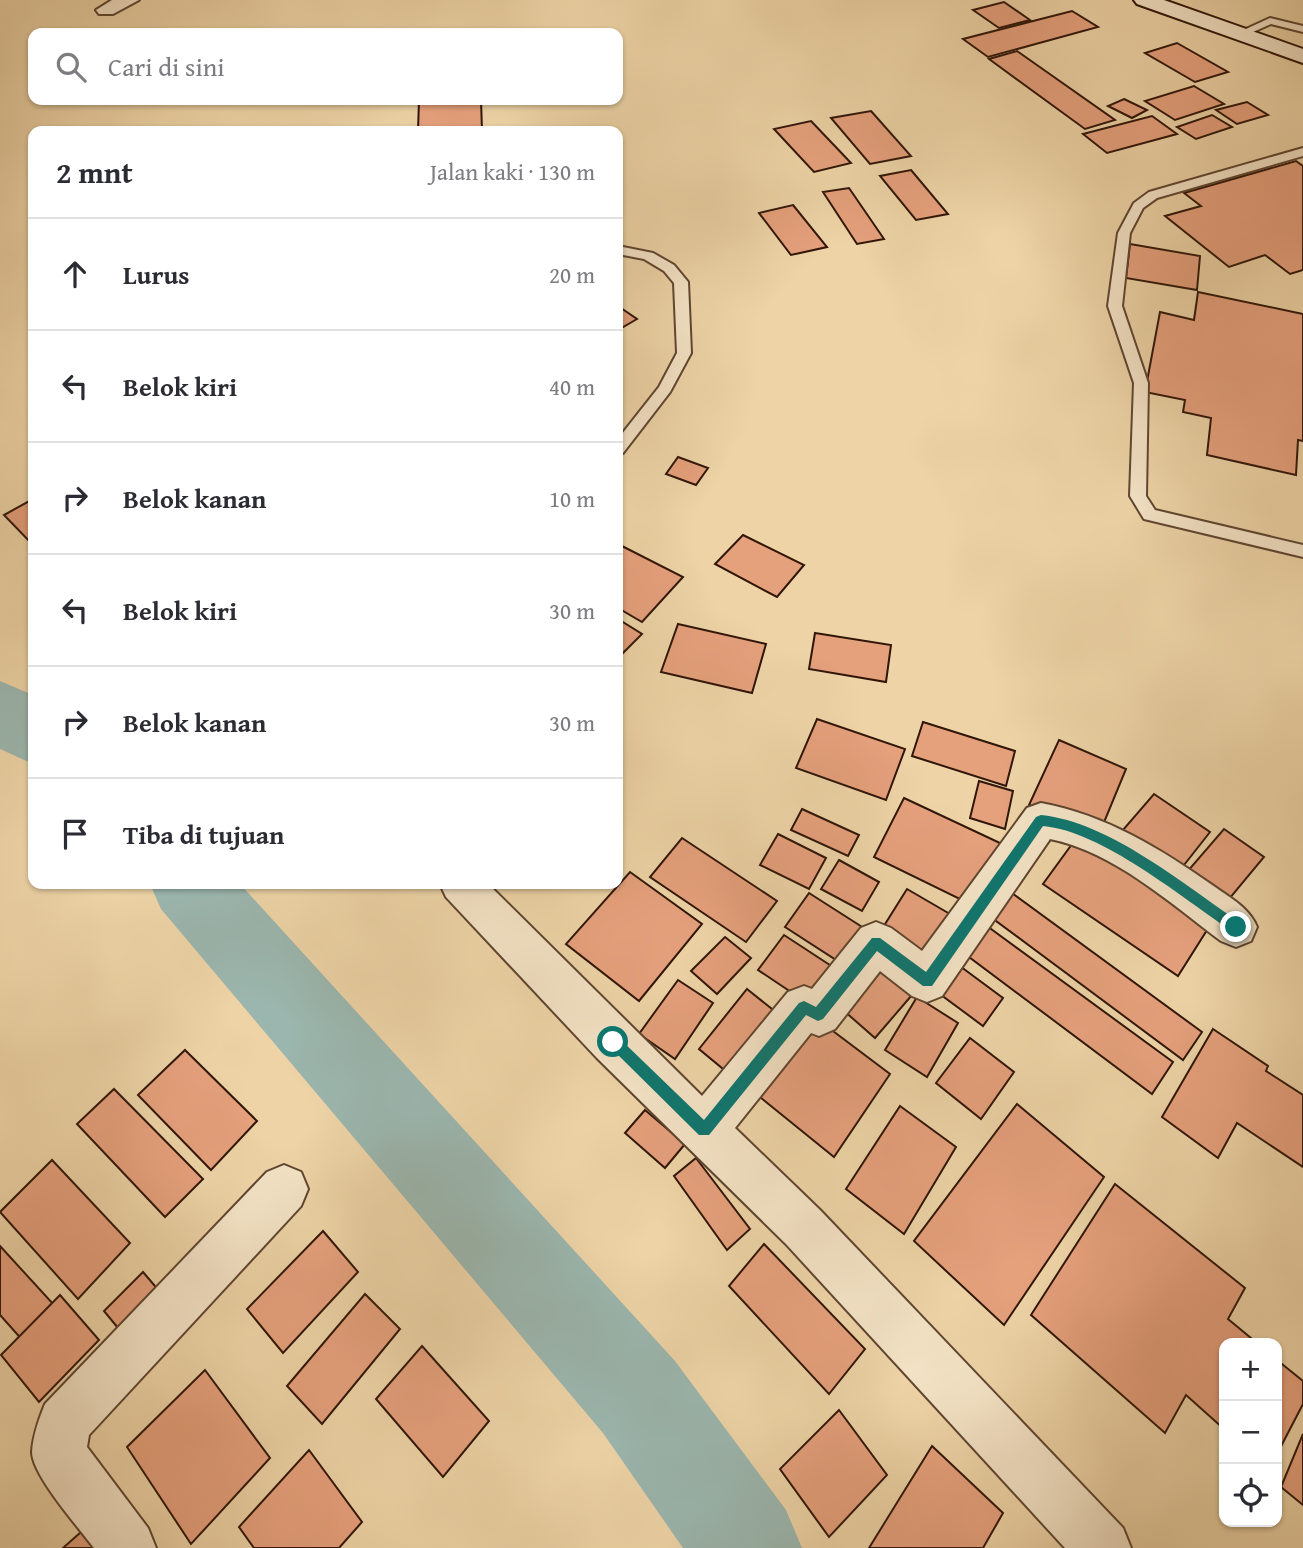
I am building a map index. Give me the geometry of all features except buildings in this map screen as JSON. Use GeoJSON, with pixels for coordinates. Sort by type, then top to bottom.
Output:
{"type":"FeatureCollection","features":[{"type":"Feature","properties":{"kind":"street"},"geometry":{"type":"LineString","coordinates":[[106,10],[129,0]]}},
{"type":"Feature","properties":{"kind":"street"},"geometry":{"type":"LineString","coordinates":[[1144,0],[1303,56]]}},
{"type":"Feature","properties":{"kind":"street"},"geometry":{"type":"LineString","coordinates":[[704,1130],[804,1007],[818,1014],[876,942],[928,981],[1041,820],[1059,822],[1114,845],[1236,927]]}},
{"type":"Feature","properties":{"kind":"street"},"geometry":{"type":"LineString","coordinates":[[466,889],[613,1042],[803,1227],[1103,1548]]}},
{"type":"Feature","properties":{"kind":"street"},"geometry":{"type":"LineString","coordinates":[[128,1548],[58,1454],[64,1423],[284,1189]]}},
{"type":"Feature","properties":{"kind":"lane"},"geometry":{"type":"LineString","coordinates":[[1240,34],[1270,21],[1303,29]]}},
{"type":"Feature","properties":{"kind":"lane"},"geometry":{"type":"LineString","coordinates":[[1303,152],[1153,195],[1138,206],[1124,233],[1115,306],[1141,383],[1138,496],[1150,515],[1303,551]]}},
{"type":"Feature","properties":{"kind":"lane"},"geometry":{"type":"LineString","coordinates":[[623,251],[648,256],[669,268],[681,282],[684,353],[665,389],[623,443]]}},
{"type":"Feature","properties":{"kind":"waterway"},"geometry":{"type":"LineString","coordinates":[[0,710],[28,730]]}},
{"type":"Feature","properties":{"kind":"waterway"},"geometry":{"type":"LineString","coordinates":[[193,889],[639,1397],[748,1548]]}},
{"type":"Feature","properties":{"kind":"route"},"geometry":{"type":"LineString","coordinates":[[613,1042],[704,1130],[804,1007],[818,1014],[876,942],[928,981],[1041,820],[1059,822],[1114,845],[1236,927]]}}]}
